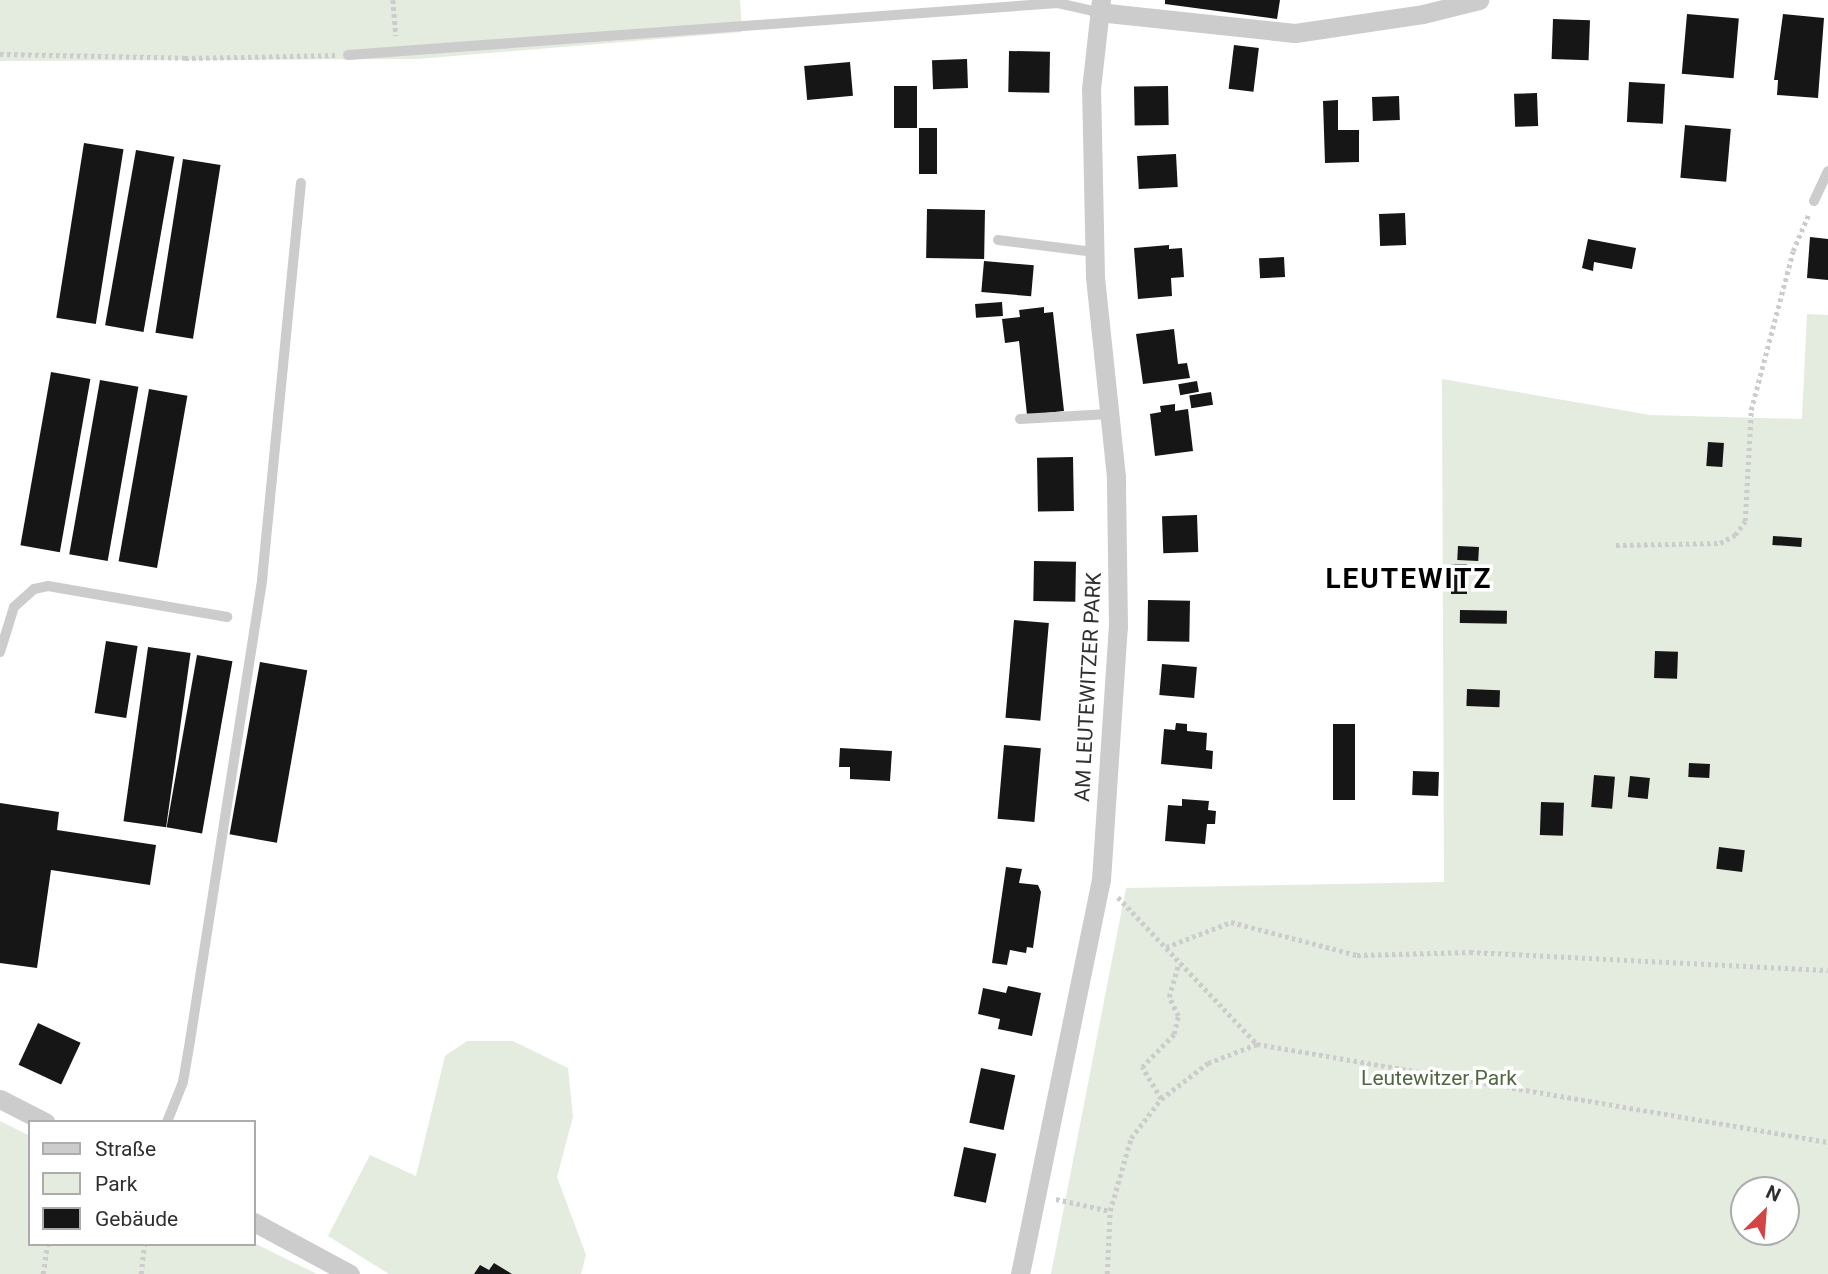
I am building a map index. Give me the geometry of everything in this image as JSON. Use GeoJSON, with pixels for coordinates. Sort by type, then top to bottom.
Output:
{"type":"FeatureCollection","features":[{"type":"Feature","properties":{"kind":"street"},"geometry":{"type":"LineString","coordinates":[[1100,6],[1295,33],[1423,14],[1479,0]]}},
{"type":"Feature","properties":{"kind":"street","name":"AM LEUTEWITZER PARK"},"geometry":{"type":"LineString","coordinates":[[1020,1274],[1101,880],[1118,627],[1116,477],[1095,252],[1091,89],[1100,6]]}},
{"type":"Feature","properties":{"kind":"street"},"geometry":{"type":"LineString","coordinates":[[0,1099],[41,1120]]}},
{"type":"Feature","properties":{"kind":"street"},"geometry":{"type":"LineString","coordinates":[[256,1223],[350,1274]]}},
{"type":"Feature","properties":{"kind":"lane"},"geometry":{"type":"LineString","coordinates":[[348,55],[1058,3],[1100,6]]}},
{"type":"Feature","properties":{"kind":"lane"},"geometry":{"type":"LineString","coordinates":[[1814,201],[1828,171]]}},
{"type":"Feature","properties":{"kind":"lane"},"geometry":{"type":"LineString","coordinates":[[168,1120],[188,1055],[262,580],[301,183]]}},
{"type":"Feature","properties":{"kind":"lane"},"geometry":{"type":"LineString","coordinates":[[998,240],[1095,252]]}},
{"type":"Feature","properties":{"kind":"lane"},"geometry":{"type":"LineString","coordinates":[[1020,419],[1109,414]]}},
{"type":"Feature","properties":{"kind":"lane"},"geometry":{"type":"LineString","coordinates":[[0,652],[13,607],[34,589],[48,586],[68,586],[227,617]]}},
{"type":"Feature","properties":{"kind":"path"},"geometry":{"type":"LineString","coordinates":[[393,0],[398,51]]}},
{"type":"Feature","properties":{"kind":"path"},"geometry":{"type":"LineString","coordinates":[[0,54],[185,58],[348,55]]}},
{"type":"Feature","properties":{"kind":"path"},"geometry":{"type":"LineString","coordinates":[[1616,545],[1720,543],[1735,535],[1745,521],[1751,410],[1793,251],[1814,201]]}},
{"type":"Feature","properties":{"kind":"path"},"geometry":{"type":"LineString","coordinates":[[1101,880],[1257,1044]]}},
{"type":"Feature","properties":{"kind":"path"},"geometry":{"type":"LineString","coordinates":[[1166,947],[1231,922],[1357,955],[1470,952],[1828,970]]}},
{"type":"Feature","properties":{"kind":"path"},"geometry":{"type":"LineString","coordinates":[[1161,1099],[1142,1067],[1174,1034],[1178,1016],[1169,998],[1180,962]]}},
{"type":"Feature","properties":{"kind":"path"},"geometry":{"type":"LineString","coordinates":[[1108,1274],[1110,1211],[1131,1138],[1161,1099],[1208,1063],[1257,1044],[1828,1142]]}},
{"type":"Feature","properties":{"kind":"path"},"geometry":{"type":"LineString","coordinates":[[1037,1195],[1110,1211]]}},
{"type":"Feature","properties":{"kind":"path"},"geometry":{"type":"LineString","coordinates":[[43,1274],[47,1246]]}},
{"type":"Feature","properties":{"kind":"path"},"geometry":{"type":"LineString","coordinates":[[141,1274],[144,1246]]}},
{"type":"Feature","properties":{"kind":"green space"},"geometry":{"type":"Polygon","coordinates":[[[0,0],[740,0],[742,32],[418,59],[0,61],[0,0]]]}},
{"type":"Feature","properties":{"kind":"green space","name":"Leutewitzer Park"},"geometry":{"type":"Polygon","coordinates":[[[1807,314],[1828,315],[1828,1274],[1051,1274],[1126,888],[1444,882],[1442,379],[1650,415],[1802,419],[1807,314]]]}},
{"type":"Feature","properties":{"kind":"green space"},"geometry":{"type":"Polygon","coordinates":[[[467,1041],[513,1041],[568,1068],[573,1117],[557,1177],[586,1255],[581,1274],[389,1274],[328,1236],[370,1155],[416,1176],[445,1056],[467,1041]]]}},
{"type":"Feature","properties":{"kind":"green space"},"geometry":{"type":"Polygon","coordinates":[[[0,1121],[28,1135],[28,1246],[256,1244],[317,1274],[0,1274],[0,1121]]]}},
{"type":"Feature","properties":{"kind":"building"},"geometry":{"type":"Polygon","coordinates":[[[1165,0],[1280,0],[1277,19],[1165,4],[1165,0]]]}},
{"type":"Feature","properties":{"kind":"building"},"geometry":{"type":"Polygon","coordinates":[[[1687,14],[1739,19],[1734,78],[1682,74],[1687,14]]]}},
{"type":"Feature","properties":{"kind":"building"},"geometry":{"type":"Polygon","coordinates":[[[1783,14],[1824,18],[1818,98],[1777,95],[1778,80],[1774,80],[1783,14]]]}},
{"type":"Feature","properties":{"kind":"building"},"geometry":{"type":"Polygon","coordinates":[[[1553,19],[1590,20],[1589,60],[1552,59],[1553,19]]]}},
{"type":"Feature","properties":{"kind":"building"},"geometry":{"type":"Polygon","coordinates":[[[1234,45],[1259,48],[1253,92],[1229,89],[1234,45]]]}},
{"type":"Feature","properties":{"kind":"building"},"geometry":{"type":"Polygon","coordinates":[[[1009,51],[1050,52],[1049,93],[1008,92],[1009,51]]]}},
{"type":"Feature","properties":{"kind":"building"},"geometry":{"type":"Polygon","coordinates":[[[967,59],[968,88],[933,89],[932,60],[967,59]]]}},
{"type":"Feature","properties":{"kind":"building"},"geometry":{"type":"Polygon","coordinates":[[[850,62],[853,96],[807,100],[804,66],[850,62]]]}},
{"type":"Feature","properties":{"kind":"building"},"geometry":{"type":"Polygon","coordinates":[[[1629,82],[1665,84],[1663,124],[1627,122],[1629,82]]]}},
{"type":"Feature","properties":{"kind":"building"},"geometry":{"type":"Polygon","coordinates":[[[894,86],[917,86],[917,128],[894,128],[894,86]]]}},
{"type":"Feature","properties":{"kind":"building"},"geometry":{"type":"Polygon","coordinates":[[[1168,86],[1169,125],[1135,126],[1134,87],[1168,86]]]}},
{"type":"Feature","properties":{"kind":"building"},"geometry":{"type":"Polygon","coordinates":[[[1537,93],[1538,126],[1515,127],[1514,94],[1537,93]]]}},
{"type":"Feature","properties":{"kind":"building"},"geometry":{"type":"Polygon","coordinates":[[[1399,96],[1400,120],[1373,121],[1372,97],[1399,96]]]}},
{"type":"Feature","properties":{"kind":"building"},"geometry":{"type":"Polygon","coordinates":[[[1338,100],[1338,130],[1359,130],[1359,162],[1325,163],[1323,101],[1338,100]]]}},
{"type":"Feature","properties":{"kind":"building"},"geometry":{"type":"Polygon","coordinates":[[[1685,125],[1731,129],[1726,182],[1680,178],[1685,125]]]}},
{"type":"Feature","properties":{"kind":"building"},"geometry":{"type":"Polygon","coordinates":[[[919,128],[937,128],[937,174],[919,174],[919,128]]]}},
{"type":"Feature","properties":{"kind":"building"},"geometry":{"type":"Polygon","coordinates":[[[84,143],[124,149],[96,324],[56,318],[84,143]]]}},
{"type":"Feature","properties":{"kind":"building"},"geometry":{"type":"Polygon","coordinates":[[[136,150],[174,157],[143,332],[105,325],[136,150]]]}},
{"type":"Feature","properties":{"kind":"building"},"geometry":{"type":"Polygon","coordinates":[[[1176,154],[1178,187],[1139,189],[1137,156],[1176,154]]]}},
{"type":"Feature","properties":{"kind":"building"},"geometry":{"type":"Polygon","coordinates":[[[183,159],[221,165],[193,339],[155,333],[183,159]]]}},
{"type":"Feature","properties":{"kind":"building"},"geometry":{"type":"Polygon","coordinates":[[[927,209],[985,210],[984,259],[926,258],[927,209]]]}},
{"type":"Feature","properties":{"kind":"building"},"geometry":{"type":"Polygon","coordinates":[[[1405,213],[1406,245],[1380,246],[1379,214],[1405,213]]]}},
{"type":"Feature","properties":{"kind":"building"},"geometry":{"type":"Polygon","coordinates":[[[1810,237],[1828,239],[1828,280],[1807,278],[1810,237]]]}},
{"type":"Feature","properties":{"kind":"building"},"geometry":{"type":"Polygon","coordinates":[[[1588,239],[1636,248],[1632,269],[1594,262],[1593,271],[1582,268],[1588,239]]]}},
{"type":"Feature","properties":{"kind":"building"},"geometry":{"type":"Polygon","coordinates":[[[1169,245],[1169,249],[1182,248],[1184,277],[1171,278],[1172,296],[1138,299],[1134,248],[1169,245]]]}},
{"type":"Feature","properties":{"kind":"building"},"geometry":{"type":"Polygon","coordinates":[[[1284,257],[1285,277],[1260,278],[1259,258],[1284,257]]]}},
{"type":"Feature","properties":{"kind":"building"},"geometry":{"type":"Polygon","coordinates":[[[984,261],[1034,265],[1031,296],[981,292],[984,261]]]}},
{"type":"Feature","properties":{"kind":"building"},"geometry":{"type":"Polygon","coordinates":[[[1002,302],[1003,316],[976,318],[975,304],[1002,302]]]}},
{"type":"Feature","properties":{"kind":"building"},"geometry":{"type":"Polygon","coordinates":[[[1044,307],[1044,313],[1053,312],[1064,411],[1027,415],[1019,341],[1005,343],[1002,319],[1020,317],[1019,310],[1044,307]]]}},
{"type":"Feature","properties":{"kind":"building"},"geometry":{"type":"Polygon","coordinates":[[[1174,329],[1178,364],[1187,363],[1190,378],[1143,384],[1136,334],[1174,329]]]}},
{"type":"Feature","properties":{"kind":"building"},"geometry":{"type":"Polygon","coordinates":[[[51,372],[90,379],[60,552],[20,545],[51,372]]]}},
{"type":"Feature","properties":{"kind":"building"},"geometry":{"type":"Polygon","coordinates":[[[100,380],[138,387],[108,561],[69,554],[100,380]]]}},
{"type":"Feature","properties":{"kind":"building"},"geometry":{"type":"Polygon","coordinates":[[[1197,381],[1199,392],[1180,395],[1178,384],[1197,381]]]}},
{"type":"Feature","properties":{"kind":"building"},"geometry":{"type":"Polygon","coordinates":[[[149,389],[187,396],[157,568],[119,561],[149,389]]]}},
{"type":"Feature","properties":{"kind":"building"},"geometry":{"type":"Polygon","coordinates":[[[1211,392],[1213,405],[1191,408],[1189,395],[1211,392]]]}},
{"type":"Feature","properties":{"kind":"building"},"geometry":{"type":"Polygon","coordinates":[[[1175,404],[1175,411],[1188,409],[1193,451],[1155,456],[1150,414],[1161,412],[1160,406],[1175,404]]]}},
{"type":"Feature","properties":{"kind":"building"},"geometry":{"type":"Polygon","coordinates":[[[1708,442],[1724,443],[1722,467],[1706,466],[1708,442]]]}},
{"type":"Feature","properties":{"kind":"building"},"geometry":{"type":"Polygon","coordinates":[[[1073,457],[1074,511],[1038,512],[1037,458],[1073,457]]]}},
{"type":"Feature","properties":{"kind":"building"},"geometry":{"type":"Polygon","coordinates":[[[1197,515],[1198,552],[1163,553],[1162,516],[1197,515]]]}},
{"type":"Feature","properties":{"kind":"building"},"geometry":{"type":"Polygon","coordinates":[[[1773,536],[1802,538],[1801,547],[1772,545],[1773,536]]]}},
{"type":"Feature","properties":{"kind":"building"},"geometry":{"type":"Polygon","coordinates":[[[1458,546],[1479,547],[1478,561],[1457,560],[1458,546]]]}},
{"type":"Feature","properties":{"kind":"building"},"geometry":{"type":"Polygon","coordinates":[[[1034,561],[1076,562],[1075,602],[1033,601],[1034,561]]]}},
{"type":"Feature","properties":{"kind":"building"},"geometry":{"type":"Polygon","coordinates":[[[1451,564],[1467,564],[1467,594],[1451,594],[1451,564]]]}},
{"type":"Feature","properties":{"kind":"building"},"geometry":{"type":"Polygon","coordinates":[[[1148,600],[1190,601],[1189,642],[1147,641],[1148,600]]]}},
{"type":"Feature","properties":{"kind":"building"},"geometry":{"type":"Polygon","coordinates":[[[1460,610],[1507,611],[1507,624],[1460,623],[1460,610]]]}},
{"type":"Feature","properties":{"kind":"building"},"geometry":{"type":"Polygon","coordinates":[[[1014,620],[1049,623],[1040,721],[1005,718],[1014,620]]]}},
{"type":"Feature","properties":{"kind":"building"},"geometry":{"type":"Polygon","coordinates":[[[106,641],[138,646],[126,718],[95,713],[106,641]]]}},
{"type":"Feature","properties":{"kind":"building"},"geometry":{"type":"Polygon","coordinates":[[[148,647],[191,653],[166,827],[124,821],[148,647]]]}},
{"type":"Feature","properties":{"kind":"building"},"geometry":{"type":"Polygon","coordinates":[[[1655,651],[1678,652],[1677,679],[1654,678],[1655,651]]]}},
{"type":"Feature","properties":{"kind":"building"},"geometry":{"type":"Polygon","coordinates":[[[197,655],[232,661],[202,834],[167,827],[197,655]]]}},
{"type":"Feature","properties":{"kind":"building"},"geometry":{"type":"Polygon","coordinates":[[[260,662],[307,670],[277,843],[230,834],[260,662]]]}},
{"type":"Feature","properties":{"kind":"building"},"geometry":{"type":"Polygon","coordinates":[[[1162,664],[1197,667],[1194,698],[1159,695],[1162,664]]]}},
{"type":"Feature","properties":{"kind":"building"},"geometry":{"type":"Polygon","coordinates":[[[1467,689],[1500,690],[1499,707],[1466,706],[1467,689]]]}},
{"type":"Feature","properties":{"kind":"building"},"geometry":{"type":"Polygon","coordinates":[[[1176,723],[1187,724],[1187,731],[1207,733],[1206,750],[1213,751],[1212,769],[1161,764],[1164,729],[1175,730],[1176,723]]]}},
{"type":"Feature","properties":{"kind":"building"},"geometry":{"type":"Polygon","coordinates":[[[1333,724],[1355,724],[1355,800],[1333,800],[1333,724]]]}},
{"type":"Feature","properties":{"kind":"building"},"geometry":{"type":"Polygon","coordinates":[[[1004,745],[1041,748],[1034,822],[998,819],[1004,745]]]}},
{"type":"Feature","properties":{"kind":"building"},"geometry":{"type":"Polygon","coordinates":[[[840,748],[892,751],[890,781],[850,779],[850,767],[839,767],[840,748]]]}},
{"type":"Feature","properties":{"kind":"building"},"geometry":{"type":"Polygon","coordinates":[[[1689,763],[1710,764],[1709,778],[1688,777],[1689,763]]]}},
{"type":"Feature","properties":{"kind":"building"},"geometry":{"type":"Polygon","coordinates":[[[1413,771],[1439,772],[1438,796],[1412,795],[1413,771]]]}},
{"type":"Feature","properties":{"kind":"building"},"geometry":{"type":"Polygon","coordinates":[[[1594,775],[1615,777],[1612,809],[1591,807],[1594,775]]]}},
{"type":"Feature","properties":{"kind":"building"},"geometry":{"type":"Polygon","coordinates":[[[1630,776],[1650,778],[1648,799],[1628,797],[1630,776]]]}},
{"type":"Feature","properties":{"kind":"building"},"geometry":{"type":"Polygon","coordinates":[[[1182,799],[1209,801],[1208,810],[1216,811],[1215,824],[1207,824],[1205,844],[1165,841],[1168,805],[1182,806],[1182,799]]]}},
{"type":"Feature","properties":{"kind":"building"},"geometry":{"type":"Polygon","coordinates":[[[1541,802],[1564,803],[1563,836],[1540,835],[1541,802]]]}},
{"type":"Feature","properties":{"kind":"building"},"geometry":{"type":"Polygon","coordinates":[[[0,803],[59,812],[57,830],[156,845],[150,885],[51,870],[37,968],[0,963],[0,803]]]}},
{"type":"Feature","properties":{"kind":"building"},"geometry":{"type":"Polygon","coordinates":[[[1719,847],[1745,850],[1742,872],[1716,869],[1719,847]]]}},
{"type":"Feature","properties":{"kind":"building"},"geometry":{"type":"Polygon","coordinates":[[[1006,867],[1022,869],[1019,883],[1038,885],[1041,892],[1033,948],[1027,947],[1026,953],[1010,950],[1007,965],[992,963],[1006,867]]]}},
{"type":"Feature","properties":{"kind":"building"},"geometry":{"type":"Polygon","coordinates":[[[1008,986],[1041,993],[1032,1036],[998,1029],[1000,1019],[978,1014],[983,988],[1006,993],[1008,986]]]}},
{"type":"Feature","properties":{"kind":"building"},"geometry":{"type":"Polygon","coordinates":[[[38,1023],[81,1043],[61,1085],[19,1065],[38,1023]]]}},
{"type":"Feature","properties":{"kind":"building"},"geometry":{"type":"Polygon","coordinates":[[[981,1068],[1015,1075],[1004,1130],[969,1123],[981,1068]]]}},
{"type":"Feature","properties":{"kind":"building"},"geometry":{"type":"Polygon","coordinates":[[[964,1147],[996,1154],[986,1203],[954,1196],[964,1147]]]}},
{"type":"Feature","properties":{"kind":"building"},"geometry":{"type":"Polygon","coordinates":[[[494,1263],[512,1274],[474,1274],[480,1265],[489,1270],[494,1263]]]}},
{"type":"Feature","properties":{"kind":"district","name":"LEUTEWITZ"},"geometry":{"type":"Point","coordinates":[1409,579]}}]}
